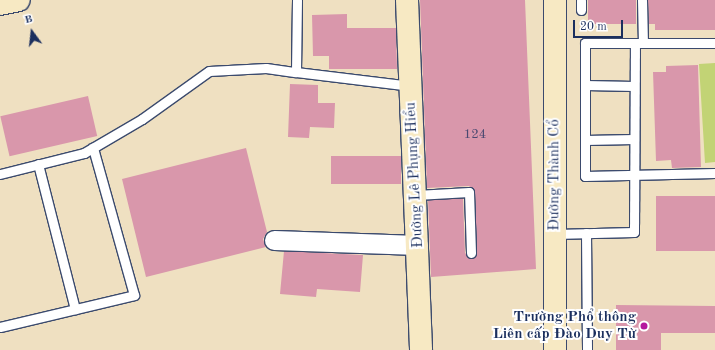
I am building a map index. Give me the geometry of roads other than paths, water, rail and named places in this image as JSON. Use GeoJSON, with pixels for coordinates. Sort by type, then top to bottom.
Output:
{"type":"FeatureCollection","features":[{"type":"Feature","properties":{"kind":"street"},"geometry":{"type":"LineString","coordinates":[[0,4],[19,0]]}},
{"type":"Feature","properties":{"kind":"street","name":"Đường Lê Phụng Hiểu"},"geometry":{"type":"LineString","coordinates":[[407,0],[421,350]]}},
{"type":"Feature","properties":{"kind":"street","name":"Đường Thành Cổ"},"geometry":{"type":"LineString","coordinates":[[555,0],[555,350]]}},
{"type":"Feature","properties":{"kind":"street"},"geometry":{"type":"LineString","coordinates":[[274,240],[418,245]]}},
{"type":"Feature","properties":{"kind":"lane"},"geometry":{"type":"LineString","coordinates":[[296,72],[297,0]]}},
{"type":"Feature","properties":{"kind":"lane"},"geometry":{"type":"LineString","coordinates":[[581,0],[581,10]]}},
{"type":"Feature","properties":{"kind":"lane"},"geometry":{"type":"LineString","coordinates":[[555,234],[634,232],[634,86],[642,0]]}},
{"type":"Feature","properties":{"kind":"lane"},"geometry":{"type":"LineString","coordinates":[[715,43],[585,43],[586,176],[715,173]]}},
{"type":"Feature","properties":{"kind":"lane"},"geometry":{"type":"LineString","coordinates":[[0,174],[84,153],[142,119],[209,71],[266,68],[411,86]]}},
{"type":"Feature","properties":{"kind":"lane"},"geometry":{"type":"LineString","coordinates":[[585,85],[634,86]]}},
{"type":"Feature","properties":{"kind":"lane"},"geometry":{"type":"LineString","coordinates":[[585,140],[634,139]]}},
{"type":"Feature","properties":{"kind":"lane"},"geometry":{"type":"LineString","coordinates":[[0,327],[134,295],[93,148]]}},
{"type":"Feature","properties":{"kind":"lane"},"geometry":{"type":"LineString","coordinates":[[38,164],[75,309]]}},
{"type":"Feature","properties":{"kind":"lane"},"geometry":{"type":"LineString","coordinates":[[416,195],[469,192],[471,253]]}},
{"type":"Feature","properties":{"kind":"lane"},"geometry":{"type":"LineString","coordinates":[[586,233],[587,350]]}},
{"type":"Feature","properties":{"kind":"place","name":"Trường Phổ thông Liên cấp Đào Duy Từ"},"geometry":{"type":"Point","coordinates":[644,326]}}]}
